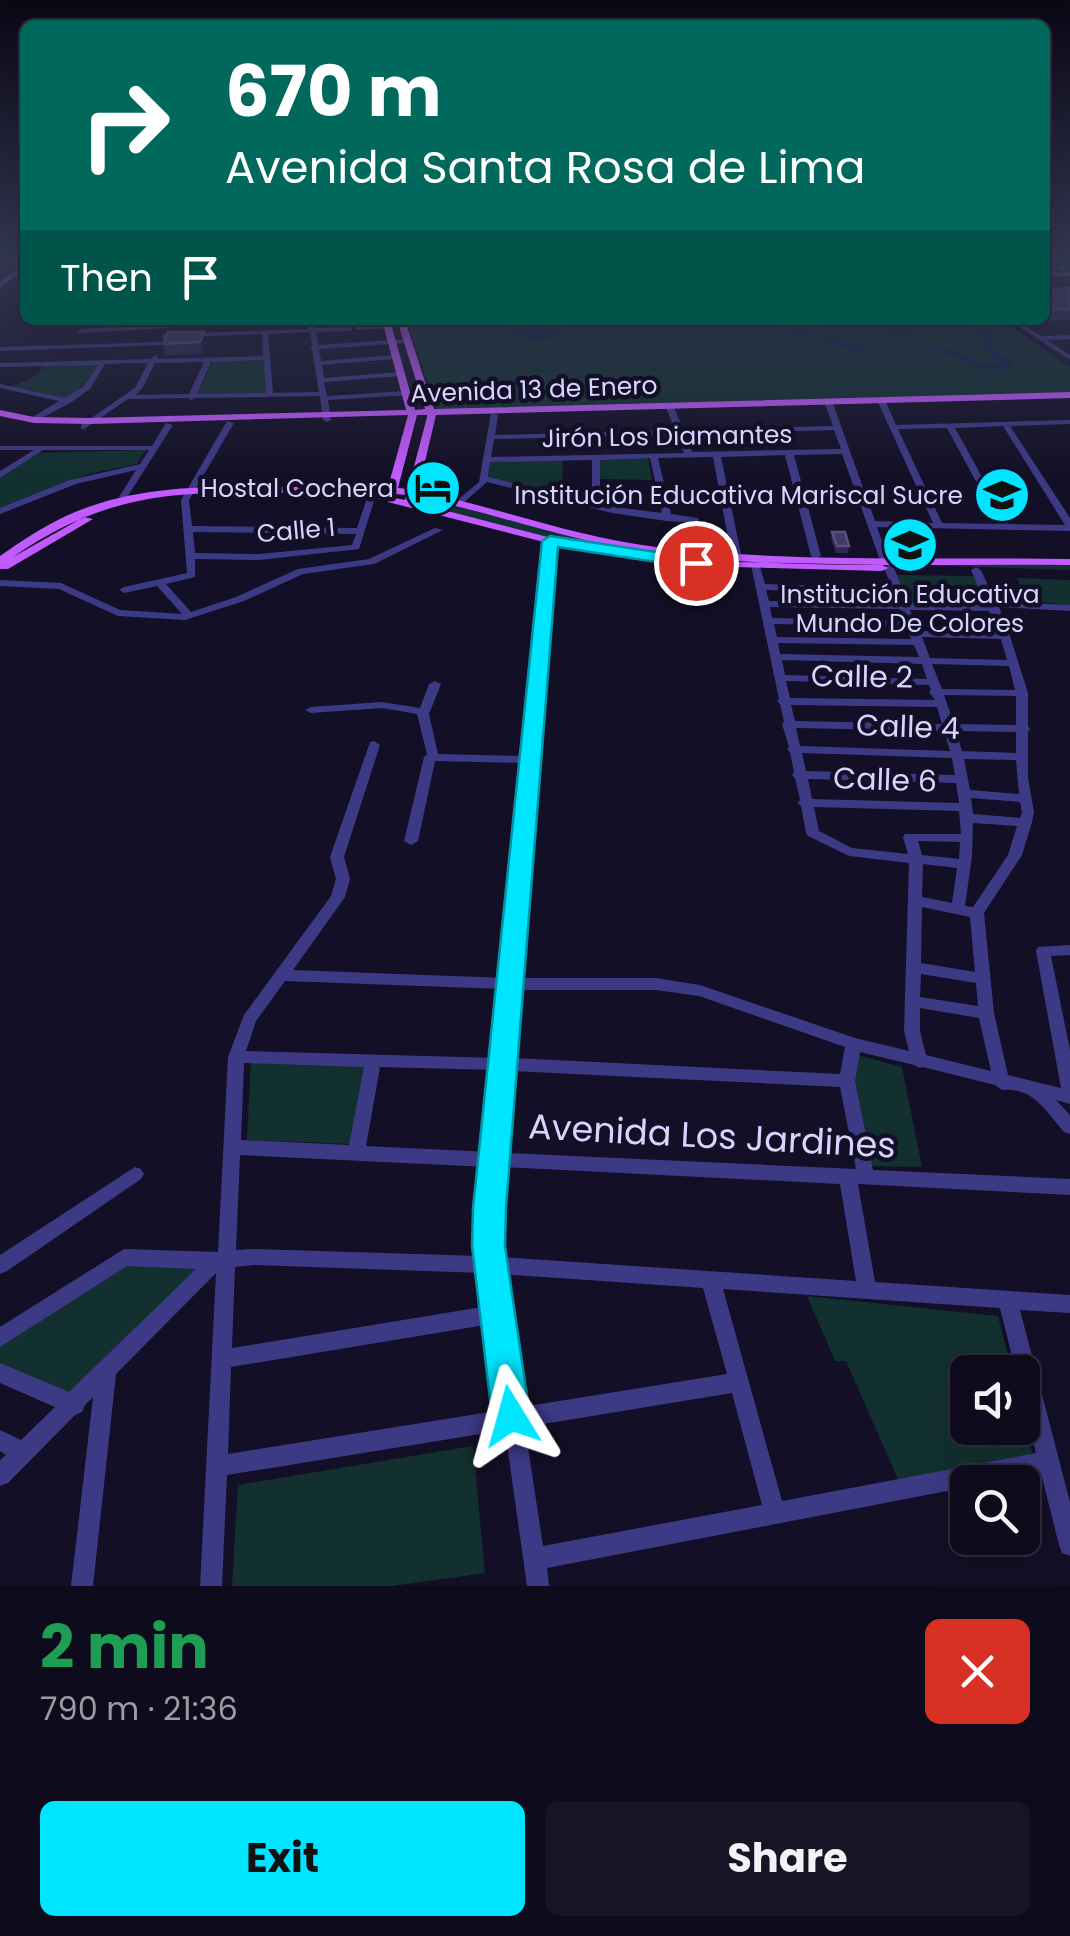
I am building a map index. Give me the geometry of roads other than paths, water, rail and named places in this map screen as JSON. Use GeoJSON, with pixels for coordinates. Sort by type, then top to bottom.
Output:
{"type":"FeatureCollection","features":[{"type":"Feature","properties":{"kind":"main road"},"geometry":{"type":"LineString","coordinates":[[388,331],[412,415],[391,495]]}},
{"type":"Feature","properties":{"kind":"main road"},"geometry":{"type":"LineString","coordinates":[[405,331],[432,414],[411,498]]}},
{"type":"Feature","properties":{"kind":"main road","name":"Avenida 13 de Enero"},"geometry":{"type":"LineString","coordinates":[[0,417],[87,424],[118,420],[1070,398]]}},
{"type":"Feature","properties":{"kind":"main road","name":"Avenida 13 de Enero"},"geometry":{"type":"LineString","coordinates":[[432,414],[669,408]]}},
{"type":"Feature","properties":{"kind":"main road"},"geometry":{"type":"LineString","coordinates":[[106,410],[118,420]]}},
{"type":"Feature","properties":{"kind":"main road","name":"Avenida 13 de Enero"},"geometry":{"type":"LineString","coordinates":[[0,417],[169,425],[326,418]]}},
{"type":"Feature","properties":{"kind":"main road"},"geometry":{"type":"LineString","coordinates":[[1,562],[106,512],[191,492],[372,498],[391,495]]}},
{"type":"Feature","properties":{"kind":"main road"},"geometry":{"type":"LineString","coordinates":[[1,562],[63,520],[122,497],[191,492],[391,495],[458,503],[594,541],[976,570],[1070,572]]}},
{"type":"Feature","properties":{"kind":"main road"},"geometry":{"type":"LineString","coordinates":[[411,498],[550,541],[637,557],[756,566],[1070,562]]}},
{"type":"Feature","properties":{"kind":"street"},"geometry":{"type":"LineString","coordinates":[[0,349],[151,331]]}},
{"type":"Feature","properties":{"kind":"street"},"geometry":{"type":"LineString","coordinates":[[87,424],[144,383],[165,331]]}},
{"type":"Feature","properties":{"kind":"street"},"geometry":{"type":"LineString","coordinates":[[232,331],[271,331]]}},
{"type":"Feature","properties":{"kind":"street"},"geometry":{"type":"LineString","coordinates":[[312,331],[326,418]]}},
{"type":"Feature","properties":{"kind":"street"},"geometry":{"type":"LineString","coordinates":[[1029,331],[1070,358]]}},
{"type":"Feature","properties":{"kind":"street"},"geometry":{"type":"LineString","coordinates":[[265,332],[270,396]]}},
{"type":"Feature","properties":{"kind":"street"},"geometry":{"type":"LineString","coordinates":[[1040,338],[1070,337]]}},
{"type":"Feature","properties":{"kind":"street"},"geometry":{"type":"LineString","coordinates":[[314,347],[408,341]]}},
{"type":"Feature","properties":{"kind":"street"},"geometry":{"type":"LineString","coordinates":[[0,365],[26,348]]}},
{"type":"Feature","properties":{"kind":"street"},"geometry":{"type":"LineString","coordinates":[[0,365],[267,358]]}},
{"type":"Feature","properties":{"kind":"street"},"geometry":{"type":"LineString","coordinates":[[317,363],[396,358]]}},
{"type":"Feature","properties":{"kind":"street"},"geometry":{"type":"LineString","coordinates":[[190,398],[208,360]]}},
{"type":"Feature","properties":{"kind":"street"},"geometry":{"type":"LineString","coordinates":[[38,418],[87,387],[103,362]]}},
{"type":"Feature","properties":{"kind":"street"},"geometry":{"type":"LineString","coordinates":[[321,380],[401,374]]}},
{"type":"Feature","properties":{"kind":"street"},"geometry":{"type":"LineString","coordinates":[[0,386],[67,401]]}},
{"type":"Feature","properties":{"kind":"street"},"geometry":{"type":"LineString","coordinates":[[128,397],[406,393]]}},
{"type":"Feature","properties":{"kind":"street"},"geometry":{"type":"LineString","coordinates":[[883,403],[939,525]]}},
{"type":"Feature","properties":{"kind":"street"},"geometry":{"type":"LineString","coordinates":[[830,404],[948,728],[964,799],[966,838],[958,908]]}},
{"type":"Feature","properties":{"kind":"street"},"geometry":{"type":"LineString","coordinates":[[669,408],[689,455]]}},
{"type":"Feature","properties":{"kind":"street"},"geometry":{"type":"LineString","coordinates":[[458,503],[485,479],[494,415]]}},
{"type":"Feature","properties":{"kind":"street"},"geometry":{"type":"LineString","coordinates":[[895,427],[1066,423],[1070,434]]}},
{"type":"Feature","properties":{"kind":"street"},"geometry":{"type":"LineString","coordinates":[[1005,424],[1070,526]]}},
{"type":"Feature","properties":{"kind":"street"},"geometry":{"type":"LineString","coordinates":[[122,497],[169,425]]}},
{"type":"Feature","properties":{"kind":"street"},"geometry":{"type":"LineString","coordinates":[[124,590],[192,575],[188,529],[184,525],[191,492],[228,425]]}},
{"type":"Feature","properties":{"kind":"street"},"geometry":{"type":"LineString","coordinates":[[950,426],[1005,526]]}},
{"type":"Feature","properties":{"kind":"street"},"geometry":{"type":"LineString","coordinates":[[491,437],[838,428]]}},
{"type":"Feature","properties":{"kind":"street"},"geometry":{"type":"LineString","coordinates":[[0,448],[39,452],[154,448]]}},
{"type":"Feature","properties":{"kind":"street","name":"Jirón Los Diamantes"},"geometry":{"type":"LineString","coordinates":[[488,460],[846,451]]}},
{"type":"Feature","properties":{"kind":"street"},"geometry":{"type":"LineString","coordinates":[[0,476],[39,452]]}},
{"type":"Feature","properties":{"kind":"street"},"geometry":{"type":"LineString","coordinates":[[790,453],[816,556]]}},
{"type":"Feature","properties":{"kind":"street"},"geometry":{"type":"LineString","coordinates":[[717,455],[736,554]]}},
{"type":"Feature","properties":{"kind":"street"},"geometry":{"type":"LineString","coordinates":[[596,456],[596,507]]}},
{"type":"Feature","properties":{"kind":"street"},"geometry":{"type":"LineString","coordinates":[[654,456],[668,518]]}},
{"type":"Feature","properties":{"kind":"street"},"geometry":{"type":"LineString","coordinates":[[0,511],[74,482],[142,466]]}},
{"type":"Feature","properties":{"kind":"street"},"geometry":{"type":"LineString","coordinates":[[485,479],[596,507],[695,520]]}},
{"type":"Feature","properties":{"kind":"street","name":"Calle 1"},"geometry":{"type":"LineString","coordinates":[[190,556],[258,557],[356,546],[372,498]]}},
{"type":"Feature","properties":{"kind":"street"},"geometry":{"type":"LineString","coordinates":[[872,524],[1070,526]]}},
{"type":"Feature","properties":{"kind":"street"},"geometry":{"type":"LineString","coordinates":[[188,529],[361,530]]}},
{"type":"Feature","properties":{"kind":"street"},"geometry":{"type":"LineString","coordinates":[[0,584],[61,586],[129,615],[189,616],[301,571],[371,562],[438,530]]}},
{"type":"Feature","properties":{"kind":"street"},"geometry":{"type":"LineString","coordinates":[[538,1586],[491,1265],[494,1156],[550,541]]}},
{"type":"Feature","properties":{"kind":"street"},"geometry":{"type":"LineString","coordinates":[[756,566],[812,833],[834,848],[964,864]]}},
{"type":"Feature","properties":{"kind":"street"},"geometry":{"type":"LineString","coordinates":[[976,570],[1006,636],[1022,693],[1024,729],[1026,822],[1015,855],[977,913],[986,1013],[1002,1083]]}},
{"type":"Feature","properties":{"kind":"street"},"geometry":{"type":"LineString","coordinates":[[160,582],[189,616]]}},
{"type":"Feature","properties":{"kind":"street"},"geometry":{"type":"LineString","coordinates":[[761,587],[897,590]]}},
{"type":"Feature","properties":{"kind":"street"},"geometry":{"type":"LineString","coordinates":[[764,604],[1070,608]]}},
{"type":"Feature","properties":{"kind":"street"},"geometry":{"type":"LineString","coordinates":[[768,621],[913,634]]}},
{"type":"Feature","properties":{"kind":"street"},"geometry":{"type":"LineString","coordinates":[[771,640],[913,634],[1006,636]]}},
{"type":"Feature","properties":{"kind":"street"},"geometry":{"type":"LineString","coordinates":[[774,657],[1013,663]]}},
{"type":"Feature","properties":{"kind":"street"},"geometry":{"type":"LineString","coordinates":[[779,678],[936,693],[1022,693]]}},
{"type":"Feature","properties":{"kind":"street"},"geometry":{"type":"LineString","coordinates":[[411,840],[424,774],[433,756],[424,712],[435,684]]}},
{"type":"Feature","properties":{"kind":"street","name":"Calle 2"},"geometry":{"type":"LineString","coordinates":[[783,701],[936,693]]}},
{"type":"Feature","properties":{"kind":"street"},"geometry":{"type":"LineString","coordinates":[[311,710],[382,706],[424,712]]}},
{"type":"Feature","properties":{"kind":"street"},"geometry":{"type":"LineString","coordinates":[[788,724],[1024,729]]}},
{"type":"Feature","properties":{"kind":"street"},"geometry":{"type":"LineString","coordinates":[[210,1586],[222,1359],[219,1261],[236,1058],[250,1018],[331,910],[342,887],[337,857],[374,745]]}},
{"type":"Feature","properties":{"kind":"street","name":"Calle 4"},"geometry":{"type":"LineString","coordinates":[[793,749],[1022,757]]}},
{"type":"Feature","properties":{"kind":"street"},"geometry":{"type":"LineString","coordinates":[[433,756],[532,760]]}},
{"type":"Feature","properties":{"kind":"street"},"geometry":{"type":"LineString","coordinates":[[798,775],[964,799],[1026,800]]}},
{"type":"Feature","properties":{"kind":"street"},"geometry":{"type":"LineString","coordinates":[[964,799],[1026,822]]}},
{"type":"Feature","properties":{"kind":"street","name":"Calle 6"},"geometry":{"type":"LineString","coordinates":[[803,803],[964,799]]}},
{"type":"Feature","properties":{"kind":"street"},"geometry":{"type":"LineString","coordinates":[[920,1062],[912,1031],[916,858],[910,837],[966,838]]}},
{"type":"Feature","properties":{"kind":"street"},"geometry":{"type":"LineString","coordinates":[[916,901],[977,913]]}},
{"type":"Feature","properties":{"kind":"street"},"geometry":{"type":"LineString","coordinates":[[283,975],[512,984],[656,984],[700,991],[854,1044],[920,1062],[1038,1091],[1070,1094],[1043,951],[1070,950]]}},
{"type":"Feature","properties":{"kind":"street"},"geometry":{"type":"LineString","coordinates":[[914,967],[982,979]]}},
{"type":"Feature","properties":{"kind":"street"},"geometry":{"type":"LineString","coordinates":[[913,1001],[986,1013]]}},
{"type":"Feature","properties":{"kind":"street"},"geometry":{"type":"LineString","coordinates":[[854,1044],[847,1081],[867,1291]]}},
{"type":"Feature","properties":{"kind":"street"},"geometry":{"type":"LineString","coordinates":[[236,1058],[502,1064],[847,1081]]}},
{"type":"Feature","properties":{"kind":"street"},"geometry":{"type":"LineString","coordinates":[[357,1151],[373,1060]]}},
{"type":"Feature","properties":{"kind":"street"},"geometry":{"type":"LineString","coordinates":[[1038,1091],[1070,1127]]}},
{"type":"Feature","properties":{"kind":"street","name":"Avenida Los Jardines"},"geometry":{"type":"LineString","coordinates":[[230,1147],[494,1156],[1070,1186]]}},
{"type":"Feature","properties":{"kind":"street"},"geometry":{"type":"LineString","coordinates":[[0,1265],[136,1174]]}},
{"type":"Feature","properties":{"kind":"street"},"geometry":{"type":"LineString","coordinates":[[0,1338],[124,1257],[491,1265],[1070,1304]]}},
{"type":"Feature","properties":{"kind":"street"},"geometry":{"type":"LineString","coordinates":[[0,1475],[219,1261]]}},
{"type":"Feature","properties":{"kind":"street"},"geometry":{"type":"LineString","coordinates":[[711,1281],[775,1513]]}},
{"type":"Feature","properties":{"kind":"street"},"geometry":{"type":"LineString","coordinates":[[1008,1300],[1070,1545]]}},
{"type":"Feature","properties":{"kind":"street"},"geometry":{"type":"LineString","coordinates":[[222,1359],[498,1314]]}},
{"type":"Feature","properties":{"kind":"street"},"geometry":{"type":"LineString","coordinates":[[0,1374],[75,1404]]}},
{"type":"Feature","properties":{"kind":"street"},"geometry":{"type":"LineString","coordinates":[[82,1586],[106,1374]]}},
{"type":"Feature","properties":{"kind":"street"},"geometry":{"type":"LineString","coordinates":[[216,1466],[739,1382]]}},
{"type":"Feature","properties":{"kind":"street"},"geometry":{"type":"LineString","coordinates":[[0,1440],[22,1452]]}},
{"type":"Feature","properties":{"kind":"street"},"geometry":{"type":"LineString","coordinates":[[534,1559],[1049,1461]]}},
{"type":"Feature","properties":{"kind":"water"},"geometry":{"type":"Polygon","coordinates":[[[512,331],[550,331],[561,336],[535,341],[512,331]]]}},
{"type":"Feature","properties":{"kind":"water"},"geometry":{"type":"Polygon","coordinates":[[[804,331],[796,333],[835,339],[867,350],[932,346],[959,352],[981,366],[1003,364],[981,347],[984,336],[974,331],[986,331],[993,337],[989,346],[1014,364],[1004,369],[983,369],[937,349],[853,351],[828,340],[789,334],[804,331]]]}},
{"type":"Feature","properties":{"kind":"place","name":"Hostal Cochera"},"geometry":{"type":"Point","coordinates":[433,488]}},
{"type":"Feature","properties":{"kind":"place","name":"Institución Educativa Mariscal Sucre"},"geometry":{"type":"Point","coordinates":[1002,495]}},
{"type":"Feature","properties":{"kind":"place","name":"Institución Educativa Mundo De Colores"},"geometry":{"type":"Point","coordinates":[910,545]}}]}
